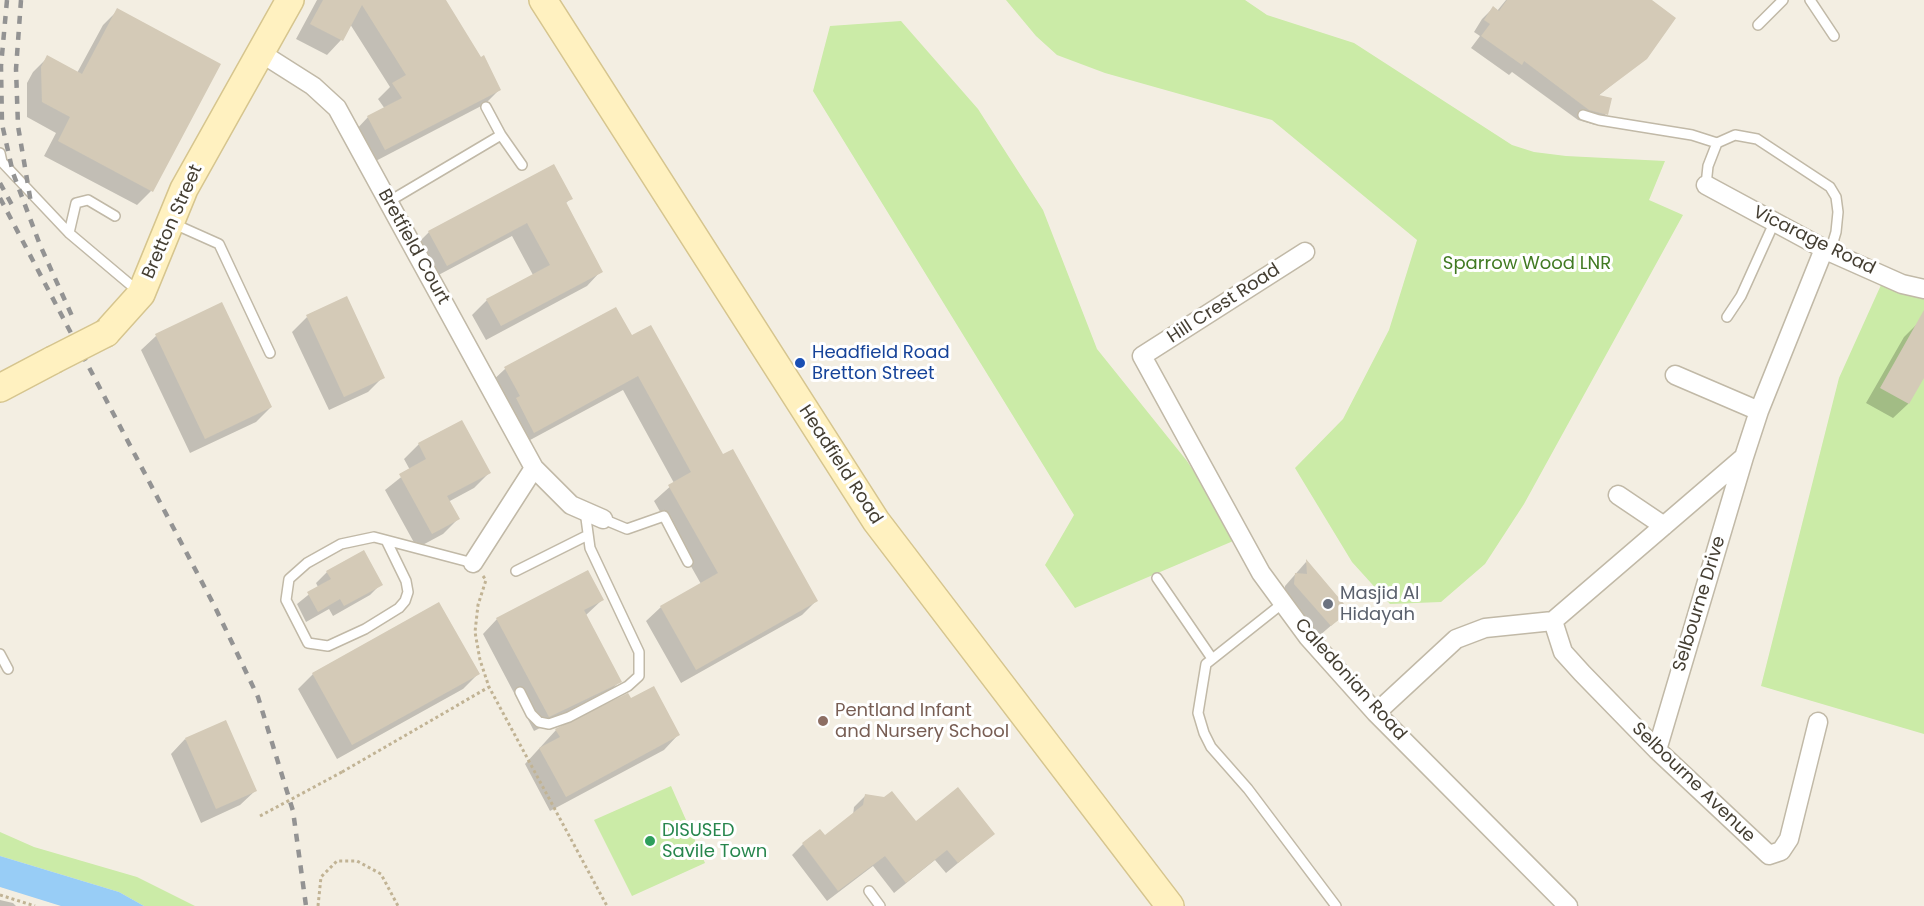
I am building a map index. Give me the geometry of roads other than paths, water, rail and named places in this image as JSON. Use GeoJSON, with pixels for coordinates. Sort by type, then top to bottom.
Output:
{"type":"FeatureCollection","features":[{"type":"Feature","properties":{"kind":"street","name":"Bretton Street"},"geometry":{"type":"LineString","coordinates":[[0,388],[106,333],[141,294],[184,189],[290,0]]}},
{"type":"Feature","properties":{"kind":"street","name":"Headfield Road"},"geometry":{"type":"LineString","coordinates":[[543,0],[876,521],[1170,906]]}},
{"type":"Feature","properties":{"kind":"street","name":"Bretfield Court"},"geometry":{"type":"LineString","coordinates":[[261,53],[313,86],[337,108],[534,468],[571,505],[603,519]]}},
{"type":"Feature","properties":{"kind":"street","name":"Vicarage Road"},"geometry":{"type":"LineString","coordinates":[[1706,186],[1827,250],[1902,284],[1924,289]]}},
{"type":"Feature","properties":{"kind":"street","name":"Selbourne Drive"},"geometry":{"type":"LineString","coordinates":[[1657,750],[1759,411],[1827,250]]}},
{"type":"Feature","properties":{"kind":"street","name":"Hill Crest Road"},"geometry":{"type":"LineString","coordinates":[[1142,356],[1305,252]]}},
{"type":"Feature","properties":{"kind":"street","name":"Caledonian Road"},"geometry":{"type":"LineString","coordinates":[[1142,356],[1262,573],[1308,637],[1376,713],[1568,906]]}},
{"type":"Feature","properties":{"kind":"street"},"geometry":{"type":"LineString","coordinates":[[1675,375],[1759,411]]}},
{"type":"Feature","properties":{"kind":"street"},"geometry":{"type":"LineString","coordinates":[[1376,713],[1456,639],[1485,628],[1553,621],[1744,457]]}},
{"type":"Feature","properties":{"kind":"street"},"geometry":{"type":"LineString","coordinates":[[473,563],[534,468]]}},
{"type":"Feature","properties":{"kind":"street"},"geometry":{"type":"LineString","coordinates":[[1618,495],[1664,526]]}},
{"type":"Feature","properties":{"kind":"street","name":"Selbourne Avenue"},"geometry":{"type":"LineString","coordinates":[[1553,621],[1563,652],[1657,750],[1769,855],[1781,851],[1789,839],[1818,722]]}},
{"type":"Feature","properties":{"kind":"lane"},"geometry":{"type":"LineString","coordinates":[[1758,25],[1783,0]]}},
{"type":"Feature","properties":{"kind":"lane"},"geometry":{"type":"LineString","coordinates":[[1810,0],[1834,36]]}},
{"type":"Feature","properties":{"kind":"lane"},"geometry":{"type":"LineString","coordinates":[[486,107],[501,135],[522,165]]}},
{"type":"Feature","properties":{"kind":"lane"},"geometry":{"type":"LineString","coordinates":[[1583,115],[1599,120],[1683,133],[1717,144]]}},
{"type":"Feature","properties":{"kind":"lane"},"geometry":{"type":"LineString","coordinates":[[388,202],[501,135]]}},
{"type":"Feature","properties":{"kind":"lane"},"geometry":{"type":"LineString","coordinates":[[1706,186],[1708,166],[1717,144],[1735,135],[1756,139],[1830,188],[1836,197],[1838,212],[1836,232],[1827,250]]}},
{"type":"Feature","properties":{"kind":"lane"},"geometry":{"type":"LineString","coordinates":[[0,153],[2,162],[69,233],[141,294]]}},
{"type":"Feature","properties":{"kind":"lane"},"geometry":{"type":"LineString","coordinates":[[69,233],[76,203],[88,200],[115,216]]}},
{"type":"Feature","properties":{"kind":"lane"},"geometry":{"type":"LineString","coordinates":[[171,222],[219,244],[270,353]]}},
{"type":"Feature","properties":{"kind":"lane"},"geometry":{"type":"LineString","coordinates":[[1727,317],[1741,296],[1774,223]]}},
{"type":"Feature","properties":{"kind":"lane"},"geometry":{"type":"LineString","coordinates":[[520,692],[531,714],[539,722],[549,724],[569,717],[628,686],[639,676],[641,663],[635,639],[590,548],[585,511]]}},
{"type":"Feature","properties":{"kind":"lane"},"geometry":{"type":"LineString","coordinates":[[603,519],[627,530],[664,516],[688,562]]}},
{"type":"Feature","properties":{"kind":"lane"},"geometry":{"type":"LineString","coordinates":[[516,571],[588,535]]}},
{"type":"Feature","properties":{"kind":"lane"},"geometry":{"type":"LineString","coordinates":[[387,542],[406,580],[408,591],[405,601],[399,608],[364,629],[328,646],[308,643],[286,600],[289,579],[308,563],[341,544],[374,537],[473,563]]}},
{"type":"Feature","properties":{"kind":"lane"},"geometry":{"type":"LineString","coordinates":[[1157,578],[1211,657]]}},
{"type":"Feature","properties":{"kind":"lane"},"geometry":{"type":"LineString","coordinates":[[1283,603],[1211,657],[1203,673],[1198,713],[1211,747],[1248,789],[1335,906]]}},
{"type":"Feature","properties":{"kind":"lane"},"geometry":{"type":"LineString","coordinates":[[0,654],[8,669]]}},
{"type":"Feature","properties":{"kind":"lane"},"geometry":{"type":"LineString","coordinates":[[869,891],[880,906]]}},
{"type":"Feature","properties":{"kind":"water"},"geometry":{"type":"Polygon","coordinates":[[[0,856],[119,892],[144,906],[61,906],[0,887],[0,856]]]}},
{"type":"Feature","properties":{"kind":"railway"},"geometry":{"type":"LineString","coordinates":[[7,0],[1,66],[2,124],[13,173],[40,245],[72,316]]}},
{"type":"Feature","properties":{"kind":"railway"},"geometry":{"type":"LineString","coordinates":[[21,0],[16,69],[18,126],[31,203]]}},
{"type":"Feature","properties":{"kind":"railway"},"geometry":{"type":"LineString","coordinates":[[0,183],[12,205]]}},
{"type":"Feature","properties":{"kind":"railway"},"geometry":{"type":"LineString","coordinates":[[0,198],[215,607],[258,697],[293,811],[306,906]]}},
{"type":"Feature","properties":{"kind":"place","name":"Headfield Road Bretton Street"},"geometry":{"type":"Point","coordinates":[800,363]}},
{"type":"Feature","properties":{"kind":"place","name":"Masjid Al Hidayah"},"geometry":{"type":"Point","coordinates":[1328,604]}},
{"type":"Feature","properties":{"kind":"place","name":"Pentland Infant and Nursery School"},"geometry":{"type":"Point","coordinates":[823,721]}},
{"type":"Feature","properties":{"kind":"place","name":"DISUSED Savile Town"},"geometry":{"type":"Point","coordinates":[650,841]}},
{"type":"Feature","properties":{"kind":"park label","name":"Sparrow Wood LNR"},"geometry":{"type":"Point","coordinates":[1527,264]}}]}
